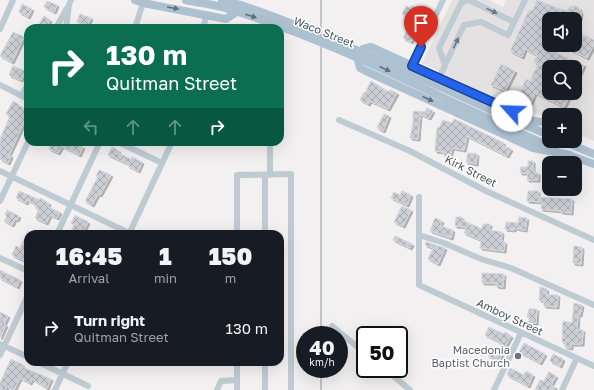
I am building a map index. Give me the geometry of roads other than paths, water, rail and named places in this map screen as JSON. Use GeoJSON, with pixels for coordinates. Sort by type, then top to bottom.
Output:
{"type":"FeatureCollection","features":[{"type":"Feature","properties":{"kind":"main road","name":"Waco Street"},"geometry":{"type":"LineString","coordinates":[[186,0],[223,8],[273,24]]}},
{"type":"Feature","properties":{"kind":"main road","name":"Waco Street"},"geometry":{"type":"LineString","coordinates":[[222,0],[268,15],[331,39],[386,62],[508,118],[542,131]]}},
{"type":"Feature","properties":{"kind":"main road"},"geometry":{"type":"LineString","coordinates":[[139,2],[207,14],[226,19],[235,13],[238,2],[237,0]]}},
{"type":"Feature","properties":{"kind":"main road","name":"Waco Street"},"geometry":{"type":"LineString","coordinates":[[284,28],[383,68],[448,100],[570,156]]}},
{"type":"Feature","properties":{"kind":"main road"},"geometry":{"type":"LineString","coordinates":[[542,128],[533,121],[371,47],[363,49],[358,60],[360,68],[533,148],[570,156]]}},
{"type":"Feature","properties":{"kind":"main road"},"geometry":{"type":"LineString","coordinates":[[533,121],[542,122]]}},
{"type":"Feature","properties":{"kind":"main road"},"geometry":{"type":"LineString","coordinates":[[582,144],[591,152]]}},
{"type":"Feature","properties":{"kind":"main road"},"geometry":{"type":"LineString","coordinates":[[581,148],[591,152]]}},
{"type":"Feature","properties":{"kind":"main road"},"geometry":{"type":"LineString","coordinates":[[582,160],[594,164]]}},
{"type":"Feature","properties":{"kind":"street"},"geometry":{"type":"LineString","coordinates":[[0,29],[13,0]]}},
{"type":"Feature","properties":{"kind":"street"},"geometry":{"type":"LineString","coordinates":[[402,87],[443,0]]}},
{"type":"Feature","properties":{"kind":"street"},"geometry":{"type":"LineString","coordinates":[[445,65],[439,48],[461,3],[469,0],[514,22]]}},
{"type":"Feature","properties":{"kind":"street"},"geometry":{"type":"LineString","coordinates":[[439,78],[464,25],[481,22],[508,35],[525,0]]}},
{"type":"Feature","properties":{"kind":"street"},"geometry":{"type":"LineString","coordinates":[[58,24],[70,2]]}},
{"type":"Feature","properties":{"kind":"street"},"geometry":{"type":"LineString","coordinates":[[67,24],[70,2]]}},
{"type":"Feature","properties":{"kind":"street"},"geometry":{"type":"LineString","coordinates":[[136,24],[139,2]]}},
{"type":"Feature","properties":{"kind":"street"},"geometry":{"type":"LineString","coordinates":[[204,24],[207,14]]}},
{"type":"Feature","properties":{"kind":"street"},"geometry":{"type":"LineString","coordinates":[[0,85],[24,97]]}},
{"type":"Feature","properties":{"kind":"street","name":"Kirk Street"},"geometry":{"type":"LineString","coordinates":[[339,120],[410,151],[486,191],[594,240]]}},
{"type":"Feature","properties":{"kind":"street"},"geometry":{"type":"LineString","coordinates":[[0,201],[26,146]]}},
{"type":"Feature","properties":{"kind":"street"},"geometry":{"type":"LineString","coordinates":[[58,230],[98,146]]}},
{"type":"Feature","properties":{"kind":"street"},"geometry":{"type":"LineString","coordinates":[[126,146],[162,163]]}},
{"type":"Feature","properties":{"kind":"street"},"geometry":{"type":"LineString","coordinates":[[131,230],[170,146]]}},
{"type":"Feature","properties":{"kind":"street"},"geometry":{"type":"LineString","coordinates":[[265,230],[270,146]]}},
{"type":"Feature","properties":{"kind":"street"},"geometry":{"type":"LineString","coordinates":[[0,171],[121,230]]}},
{"type":"Feature","properties":{"kind":"street"},"geometry":{"type":"LineString","coordinates":[[237,230],[237,175],[291,174],[291,390]]}},
{"type":"Feature","properties":{"kind":"street"},"geometry":{"type":"LineString","coordinates":[[419,197],[419,235],[511,268],[594,305]]}},
{"type":"Feature","properties":{"kind":"street","name":"Amboy Street"},"geometry":{"type":"LineString","coordinates":[[419,235],[419,285],[594,366]]}},
{"type":"Feature","properties":{"kind":"street"},"geometry":{"type":"LineString","coordinates":[[0,258],[24,269]]}},
{"type":"Feature","properties":{"kind":"street"},"geometry":{"type":"LineString","coordinates":[[0,355],[2,345],[24,303]]}},
{"type":"Feature","properties":{"kind":"street"},"geometry":{"type":"LineString","coordinates":[[494,390],[521,333]]}},
{"type":"Feature","properties":{"kind":"street"},"geometry":{"type":"LineString","coordinates":[[348,339],[356,346]]}},
{"type":"Feature","properties":{"kind":"street"},"geometry":{"type":"LineString","coordinates":[[2,345],[24,355]]}},
{"type":"Feature","properties":{"kind":"street"},"geometry":{"type":"LineString","coordinates":[[562,390],[577,358]]}},
{"type":"Feature","properties":{"kind":"street"},"geometry":{"type":"LineString","coordinates":[[46,366],[88,386]]}},
{"type":"Feature","properties":{"kind":"street"},"geometry":{"type":"LineString","coordinates":[[55,390],[66,366]]}},
{"type":"Feature","properties":{"kind":"street"},"geometry":{"type":"LineString","coordinates":[[237,366],[237,390]]}},
{"type":"Feature","properties":{"kind":"street"},"geometry":{"type":"LineString","coordinates":[[265,366],[265,390]]}},
{"type":"Feature","properties":{"kind":"street"},"geometry":{"type":"LineString","coordinates":[[396,378],[410,390]]}},
{"type":"Feature","properties":{"kind":"street"},"geometry":{"type":"LineString","coordinates":[[216,390],[221,381],[237,380]]}},
{"type":"Feature","properties":{"kind":"railway"},"geometry":{"type":"LineString","coordinates":[[321,0],[321,326]]}},
{"type":"Feature","properties":{"kind":"railway"},"geometry":{"type":"LineString","coordinates":[[321,378],[321,390]]}},
{"type":"Feature","properties":{"kind":"place","name":"Macedonia Baptist Church"},"geometry":{"type":"Point","coordinates":[518,356]}}]}
